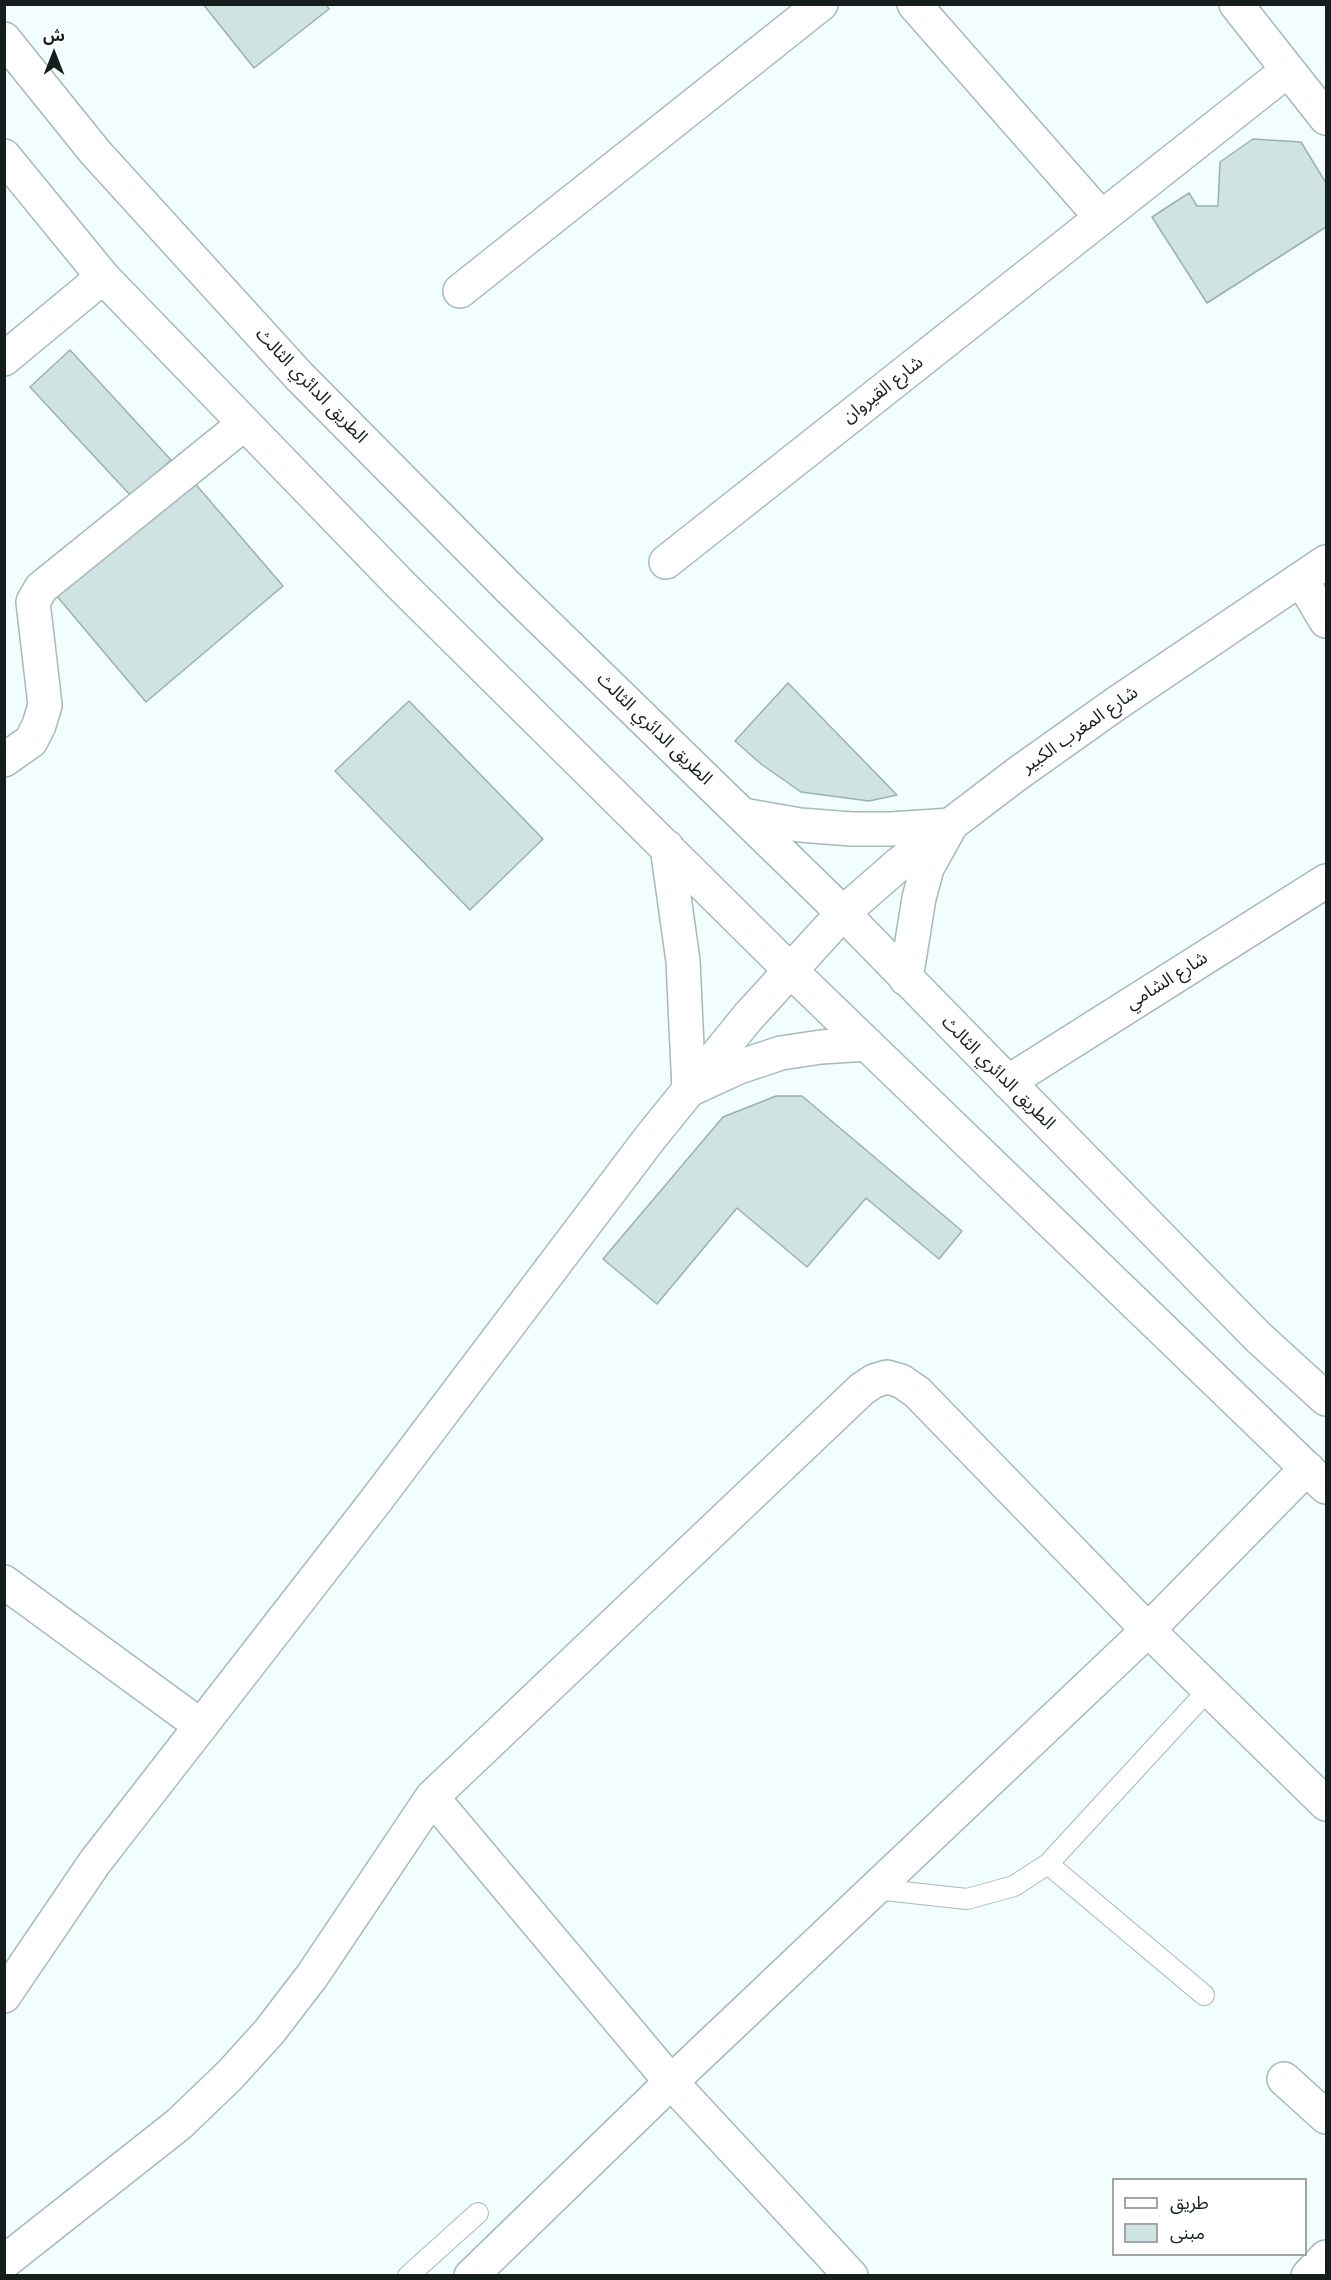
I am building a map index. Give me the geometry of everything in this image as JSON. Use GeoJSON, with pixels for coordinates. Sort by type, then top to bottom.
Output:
{"type":"FeatureCollection","features":[{"type":"Feature","properties":{"kind":"street"},"geometry":{"type":"LineString","coordinates":[[460,291],[821,4]]}},
{"type":"Feature","properties":{"kind":"street"},"geometry":{"type":"LineString","coordinates":[[914,4],[1101,217]]}},
{"type":"Feature","properties":{"kind":"street"},"geometry":{"type":"LineString","coordinates":[[1236,4],[1326,118]]}},
{"type":"Feature","properties":{"kind":"street","name":"الطريق الدائري الثالث"},"geometry":{"type":"LineString","coordinates":[[4,39],[95,152],[299,376],[510,589],[843,913],[1258,1337],[1326,1399]]}},
{"type":"Feature","properties":{"kind":"street","name":"شارع القيروان"},"geometry":{"type":"LineString","coordinates":[[666,562],[1288,70]]}},
{"type":"Feature","properties":{"kind":"street"},"geometry":{"type":"LineString","coordinates":[[4,156],[103,277],[400,584],[790,970],[1317,1477],[1148,1630],[671,2082],[471,2276]]}},
{"type":"Feature","properties":{"kind":"street"},"geometry":{"type":"LineString","coordinates":[[4,359],[103,277]]}},
{"type":"Feature","properties":{"kind":"street"},"geometry":{"type":"LineString","coordinates":[[4,760],[31,741],[45,705],[33,602],[41,588],[244,424]]}},
{"type":"Feature","properties":{"kind":"street"},"geometry":{"type":"LineString","coordinates":[[1314,570],[1326,621]]}},
{"type":"Feature","properties":{"kind":"street","name":"شارع المغرب الكبير"},"geometry":{"type":"LineString","coordinates":[[4,1996],[95,1862],[689,1090],[748,1017],[790,970],[843,913],[899,864],[1017,774],[1314,570]]}},
{"type":"Feature","properties":{"kind":"street"},"geometry":{"type":"LineString","coordinates":[[743,815],[800,825],[851,829],[951,825]]}},
{"type":"Feature","properties":{"kind":"street"},"geometry":{"type":"LineString","coordinates":[[906,979],[919,898],[927,868],[951,825]]}},
{"type":"Feature","properties":{"kind":"street"},"geometry":{"type":"LineString","coordinates":[[667,848],[683,961],[689,1090],[739,1067],[781,1053],[821,1047],[867,1044]]}},
{"type":"Feature","properties":{"kind":"street","name":"شارع الشامي"},"geometry":{"type":"LineString","coordinates":[[1008,1082],[1326,881]]}},
{"type":"Feature","properties":{"kind":"street"},"geometry":{"type":"LineString","coordinates":[[4,2262],[179,2124],[230,2075],[269,2032],[312,1976],[432,1797],[862,1389],[874,1381],[887,1377],[902,1381],[917,1392],[1148,1630],[1326,1804]]}},
{"type":"Feature","properties":{"kind":"street"},"geometry":{"type":"LineString","coordinates":[[4,1582],[201,1726]]}},
{"type":"Feature","properties":{"kind":"street"},"geometry":{"type":"LineString","coordinates":[[432,1797],[671,2082],[851,2276]]}},
{"type":"Feature","properties":{"kind":"street"},"geometry":{"type":"LineString","coordinates":[[1284,2079],[1326,2117]]}},
{"type":"Feature","properties":{"kind":"street"},"geometry":{"type":"LineString","coordinates":[[1308,2276],[1326,2257]]}},
{"type":"Feature","properties":{"kind":"lane"},"geometry":{"type":"LineString","coordinates":[[874,1890],[967,1899],[1014,1886],[1048,1864],[1209,1689]]}},
{"type":"Feature","properties":{"kind":"lane"},"geometry":{"type":"LineString","coordinates":[[1048,1864],[1204,1995]]}},
{"type":"Feature","properties":{"kind":"lane"},"geometry":{"type":"LineString","coordinates":[[408,2276],[478,2213]]}},
{"type":"Feature","properties":{"kind":"building"},"geometry":{"type":"Polygon","coordinates":[[[203,4],[326,4],[329,9],[254,68],[203,4]]]}},
{"type":"Feature","properties":{"kind":"building"},"geometry":{"type":"Polygon","coordinates":[[[1253,139],[1301,142],[1326,183],[1326,227],[1207,303],[1152,217],[1189,193],[1197,206],[1218,206],[1220,162],[1253,139]]]}},
{"type":"Feature","properties":{"kind":"building"},"geometry":{"type":"Polygon","coordinates":[[[70,350],[171,460],[131,496],[30,387],[70,350]]]}},
{"type":"Feature","properties":{"kind":"building"},"geometry":{"type":"Polygon","coordinates":[[[186,473],[283,586],[146,702],[50,588],[186,473]]]}},
{"type":"Feature","properties":{"kind":"building"},"geometry":{"type":"Polygon","coordinates":[[[788,683],[897,795],[869,801],[801,792],[761,764],[735,741],[788,683]]]}},
{"type":"Feature","properties":{"kind":"building"},"geometry":{"type":"Polygon","coordinates":[[[409,701],[543,839],[470,910],[335,771],[409,701]]]}},
{"type":"Feature","properties":{"kind":"building"},"geometry":{"type":"Polygon","coordinates":[[[776,1096],[802,1096],[962,1231],[939,1259],[866,1198],[807,1267],[737,1208],[657,1304],[603,1259],[723,1117],[776,1096]]]}}]}
